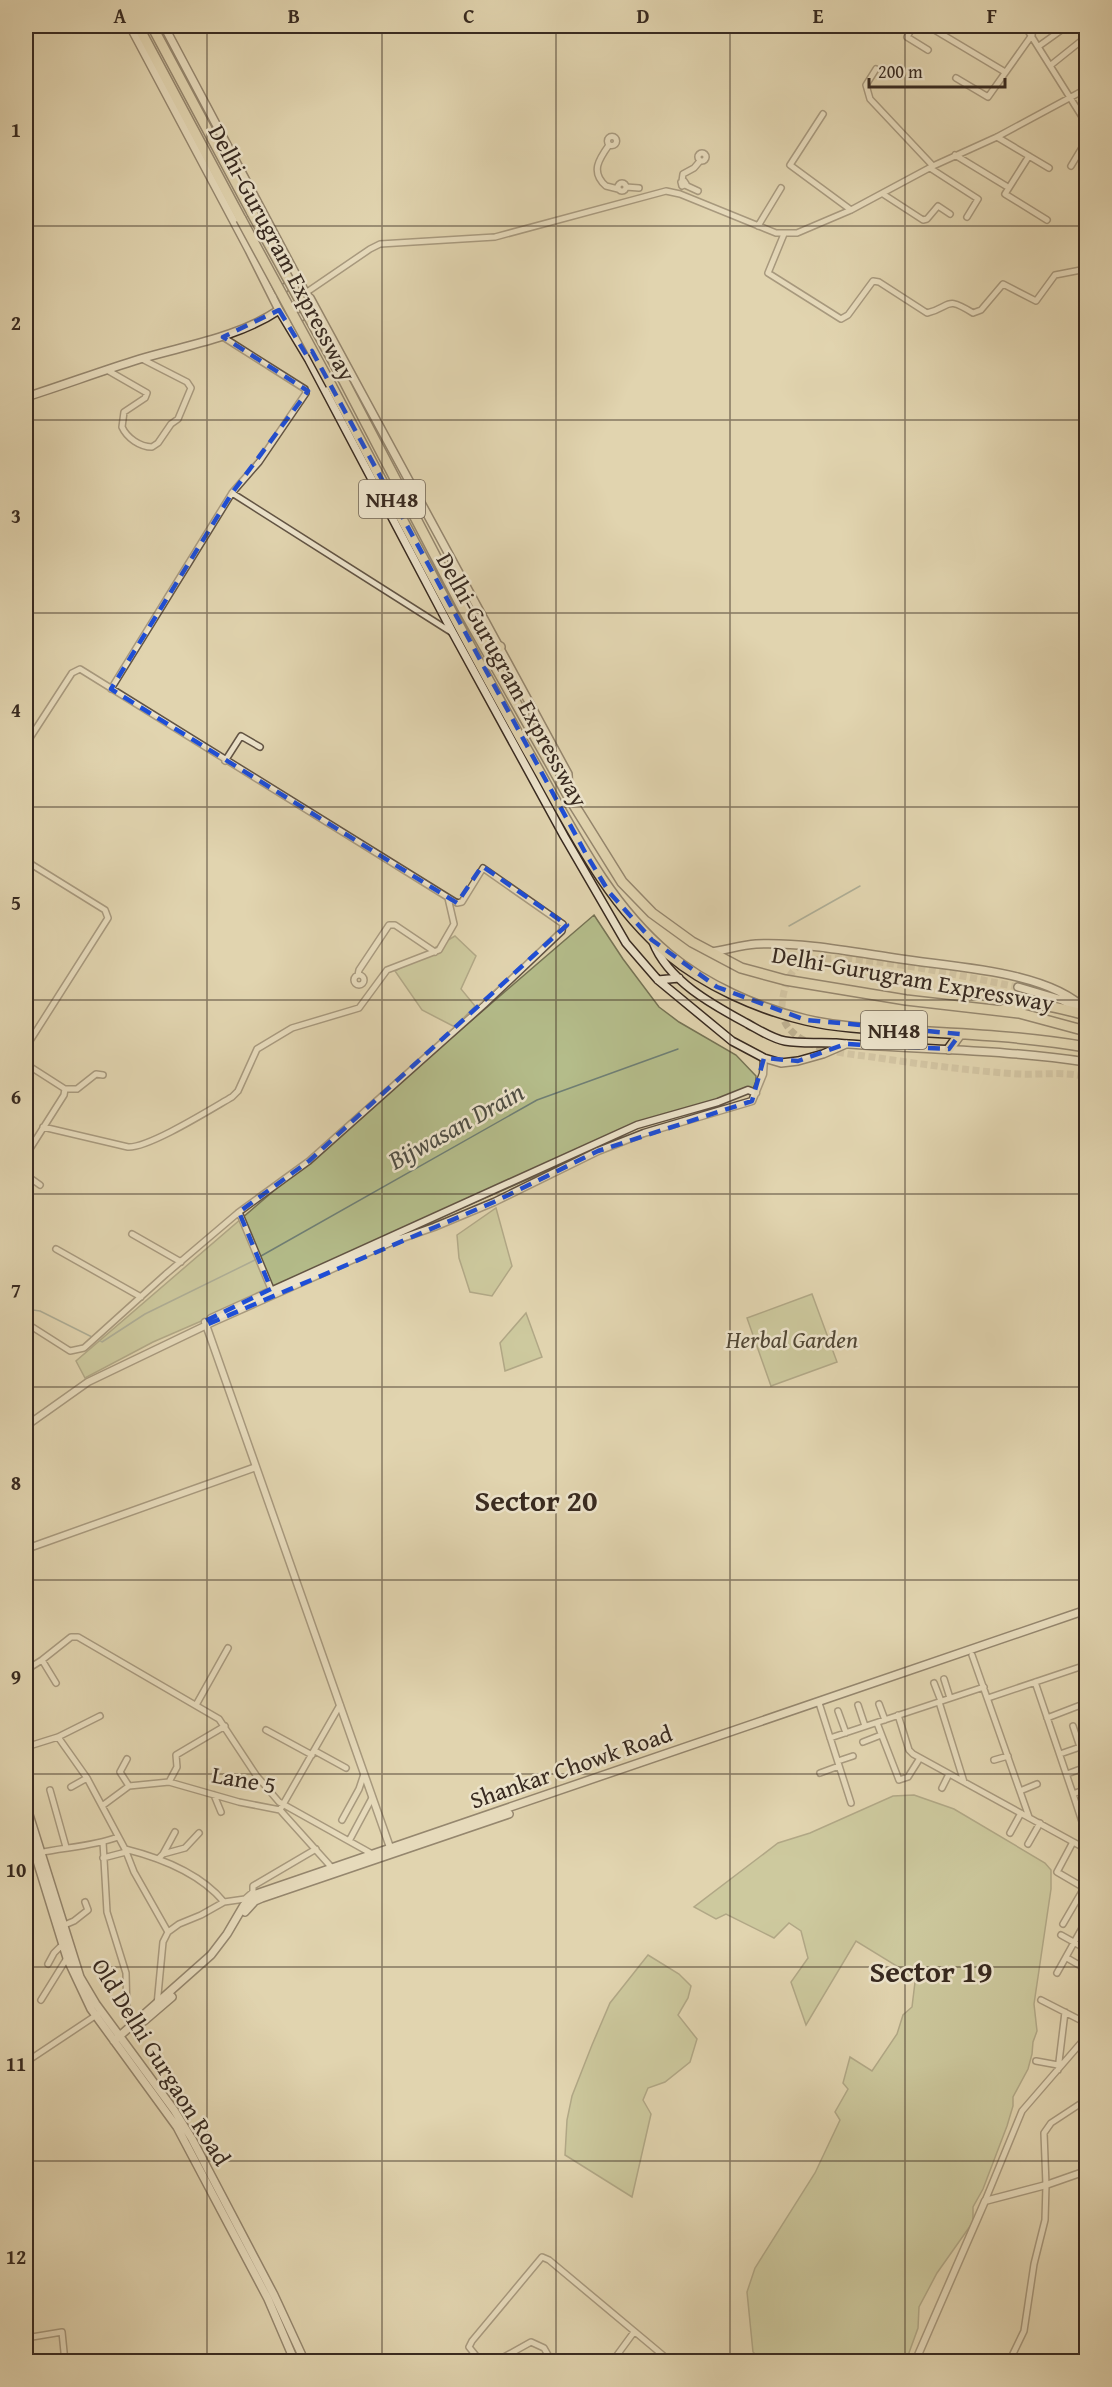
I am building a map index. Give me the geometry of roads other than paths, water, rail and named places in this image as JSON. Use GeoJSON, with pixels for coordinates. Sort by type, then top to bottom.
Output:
{"type":"FeatureCollection","features":[{"type":"Feature","properties":{"kind":"highway","name":"Delhi-Gurugram Expressway"},"geometry":{"type":"LineString","coordinates":[[138,26],[460,628],[586,854],[609,892],[652,940],[697,976],[717,987],[743,999],[806,1020],[872,1028],[1037,1039],[1086,1047]]}},
{"type":"Feature","properties":{"kind":"highway","name":"Delhi-Gurugram Expressway"},"geometry":{"type":"LineString","coordinates":[[152,26],[481,639],[569,797],[622,882],[652,913],[692,942],[741,968],[785,981],[874,995],[1019,1013],[1086,1031]]}},
{"type":"Feature","properties":{"kind":"highway"},"geometry":{"type":"LineString","coordinates":[[481,639],[500,647]]}},
{"type":"Feature","properties":{"kind":"highway"},"geometry":{"type":"LineString","coordinates":[[1000,1011],[1030,1003],[1086,1013]]}},
{"type":"Feature","properties":{"kind":"highway"},"geometry":{"type":"LineString","coordinates":[[949,1049],[960,1034]]}},
{"type":"Feature","properties":{"kind":"main road"},"geometry":{"type":"LineString","coordinates":[[129,26],[453,633],[626,943],[658,980],[727,1036],[764,1058],[781,1063],[798,1061],[824,1054],[846,1044]]}},
{"type":"Feature","properties":{"kind":"main road"},"geometry":{"type":"LineString","coordinates":[[164,26],[306,293],[568,774],[569,797]]}},
{"type":"Feature","properties":{"kind":"main road"},"geometry":{"type":"LineString","coordinates":[[249,250],[256,255],[267,255],[276,246],[276,237]]}},
{"type":"Feature","properties":{"kind":"main road"},"geometry":{"type":"LineString","coordinates":[[292,285],[306,293],[309,307],[301,317],[295,319],[279,310],[278,297],[285,287],[292,285]]}},
{"type":"Feature","properties":{"kind":"main road"},"geometry":{"type":"LineString","coordinates":[[26,397],[142,359],[223,337],[279,310]]}},
{"type":"Feature","properties":{"kind":"main road"},"geometry":{"type":"LineString","coordinates":[[309,360],[309,354],[315,348],[334,343]]}},
{"type":"Feature","properties":{"kind":"main road"},"geometry":{"type":"LineString","coordinates":[[652,940],[658,954],[679,978],[700,995],[736,1018],[784,1041],[908,1049],[949,1049],[1086,1062]]}},
{"type":"Feature","properties":{"kind":"main road"},"geometry":{"type":"LineString","coordinates":[[711,952],[754,944],[787,945],[848,950],[999,973],[1067,994],[1086,1013]]}},
{"type":"Feature","properties":{"kind":"main road"},"geometry":{"type":"LineString","coordinates":[[658,980],[679,978]]}},
{"type":"Feature","properties":{"kind":"main road"},"geometry":{"type":"LineString","coordinates":[[1017,987],[1062,1000],[1086,1013]]}},
{"type":"Feature","properties":{"kind":"main road","name":"Shankar Chowk Road"},"geometry":{"type":"LineString","coordinates":[[819,1704],[972,1655],[1086,1612]]}},
{"type":"Feature","properties":{"kind":"main road","name":"Shankar Chowk Road"},"geometry":{"type":"LineString","coordinates":[[118,2040],[214,1958],[255,1901],[1086,1612]]}},
{"type":"Feature","properties":{"kind":"main road","name":"Old Delhi Gurgaon Road"},"geometry":{"type":"LineString","coordinates":[[26,1805],[37,1853],[60,1927],[98,2014]]}},
{"type":"Feature","properties":{"kind":"main road","name":"Old Delhi Gurgaon Road"},"geometry":{"type":"LineString","coordinates":[[26,1825],[31,1844],[37,1853]]}},
{"type":"Feature","properties":{"kind":"main road","name":"Shankar Chowk Road"},"geometry":{"type":"LineString","coordinates":[[158,2006],[211,1955],[249,1899],[256,1894],[375,1855],[392,1852]]}},
{"type":"Feature","properties":{"kind":"main road","name":"Old Delhi Gurgaon Road"},"geometry":{"type":"LineString","coordinates":[[60,1927],[68,1958],[98,2014],[180,2125],[274,2295],[305,2361]]}},
{"type":"Feature","properties":{"kind":"main road","name":"Old Delhi Gurgaon Road"},"geometry":{"type":"LineString","coordinates":[[180,2125],[268,2299],[295,2361]]}},
{"type":"Feature","properties":{"kind":"street"},"geometry":{"type":"LineString","coordinates":[[912,26],[906,36],[928,50]]}},
{"type":"Feature","properties":{"kind":"street"},"geometry":{"type":"LineString","coordinates":[[928,26],[1005,72]]}},
{"type":"Feature","properties":{"kind":"street"},"geometry":{"type":"LineString","coordinates":[[1025,26],[1086,123]]}},
{"type":"Feature","properties":{"kind":"street"},"geometry":{"type":"LineString","coordinates":[[1039,46],[1067,26]]}},
{"type":"Feature","properties":{"kind":"street"},"geometry":{"type":"LineString","coordinates":[[956,78],[988,97],[1032,35]]}},
{"type":"Feature","properties":{"kind":"street"},"geometry":{"type":"LineString","coordinates":[[1051,65],[1086,37]]}},
{"type":"Feature","properties":{"kind":"street"},"geometry":{"type":"LineString","coordinates":[[876,69],[867,85],[868,96],[931,167],[978,199],[967,217]]}},
{"type":"Feature","properties":{"kind":"street"},"geometry":{"type":"LineString","coordinates":[[306,293],[380,244],[495,237],[666,191],[673,191],[758,226],[784,234],[797,232],[851,210],[931,167],[997,137],[1086,89]]}},
{"type":"Feature","properties":{"kind":"street"},"geometry":{"type":"LineString","coordinates":[[823,114],[790,165],[851,210]]}},
{"type":"Feature","properties":{"kind":"street"},"geometry":{"type":"LineString","coordinates":[[997,137],[1049,168]]}},
{"type":"Feature","properties":{"kind":"street"},"geometry":{"type":"LineString","coordinates":[[1071,166],[1084,151],[1086,141]]}},
{"type":"Feature","properties":{"kind":"street"},"geometry":{"type":"LineString","coordinates":[[609,144],[598,162],[597,172],[606,186],[622,189],[639,188]]}},
{"type":"Feature","properties":{"kind":"street"},"geometry":{"type":"LineString","coordinates":[[956,155],[1006,186]]}},
{"type":"Feature","properties":{"kind":"street"},"geometry":{"type":"LineString","coordinates":[[1029,156],[1005,194],[1047,220]]}},
{"type":"Feature","properties":{"kind":"street"},"geometry":{"type":"LineString","coordinates":[[683,184],[683,174],[694,168],[700,160]]}},
{"type":"Feature","properties":{"kind":"street"},"geometry":{"type":"LineString","coordinates":[[683,184],[698,190]]}},
{"type":"Feature","properties":{"kind":"street"},"geometry":{"type":"LineString","coordinates":[[673,191],[683,184]]}},
{"type":"Feature","properties":{"kind":"street"},"geometry":{"type":"LineString","coordinates":[[758,226],[781,188]]}},
{"type":"Feature","properties":{"kind":"street"},"geometry":{"type":"LineString","coordinates":[[622,189],[627,201]]}},
{"type":"Feature","properties":{"kind":"street"},"geometry":{"type":"LineString","coordinates":[[883,194],[923,220],[927,219],[938,206],[950,214]]}},
{"type":"Feature","properties":{"kind":"street"},"geometry":{"type":"LineString","coordinates":[[784,234],[768,273],[842,319],[848,315],[873,281],[879,282],[927,313],[947,303],[954,303],[973,313],[981,310],[1003,284],[1036,301],[1055,275],[1086,269]]}},
{"type":"Feature","properties":{"kind":"street"},"geometry":{"type":"LineString","coordinates":[[111,689],[232,493],[264,454],[306,393],[304,389],[223,337]]}},
{"type":"Feature","properties":{"kind":"street"},"geometry":{"type":"LineString","coordinates":[[107,370],[147,393],[146,398],[124,412],[122,427],[141,445],[152,447],[178,419],[190,388],[184,381],[142,359]]}},
{"type":"Feature","properties":{"kind":"street"},"geometry":{"type":"LineString","coordinates":[[232,493],[453,633]]}},
{"type":"Feature","properties":{"kind":"street"},"geometry":{"type":"LineString","coordinates":[[26,744],[76,670],[83,671],[457,903],[462,902],[479,871],[486,869],[562,922],[563,928],[521,971],[309,1161],[239,1212],[84,1348],[76,1351],[62,1346],[26,1323]]}},
{"type":"Feature","properties":{"kind":"street"},"geometry":{"type":"LineString","coordinates":[[225,761],[241,736],[260,747]]}},
{"type":"Feature","properties":{"kind":"street"},"geometry":{"type":"LineString","coordinates":[[26,793],[28,796],[26,798]]}},
{"type":"Feature","properties":{"kind":"street"},"geometry":{"type":"LineString","coordinates":[[26,861],[105,910],[108,918],[26,1047]]}},
{"type":"Feature","properties":{"kind":"street"},"geometry":{"type":"LineString","coordinates":[[26,874],[26,882]]}},
{"type":"Feature","properties":{"kind":"street"},"geometry":{"type":"LineString","coordinates":[[43,1127],[128,1147],[140,1145],[179,1127],[232,1097],[254,1053],[262,1045],[297,1026],[359,1008],[387,970],[435,952],[442,947],[454,924],[448,897]]}},
{"type":"Feature","properties":{"kind":"street"},"geometry":{"type":"LineString","coordinates":[[358,975],[358,971],[389,925],[395,925],[435,952]]}},
{"type":"Feature","properties":{"kind":"street"},"geometry":{"type":"LineString","coordinates":[[205,1323],[394,1241],[494,1202],[598,1151],[644,1134],[752,1101],[763,1074],[764,1058]]}},
{"type":"Feature","properties":{"kind":"street"},"geometry":{"type":"LineString","coordinates":[[26,1064],[65,1089],[77,1089],[96,1074],[104,1075]]}},
{"type":"Feature","properties":{"kind":"street"},"geometry":{"type":"LineString","coordinates":[[26,1155],[65,1089]]}},
{"type":"Feature","properties":{"kind":"street"},"geometry":{"type":"LineString","coordinates":[[26,1424],[81,1383],[271,1289],[637,1125],[718,1102],[744,1091],[751,1090],[756,1094]]}},
{"type":"Feature","properties":{"kind":"street"},"geometry":{"type":"LineString","coordinates":[[26,1175],[40,1185]]}},
{"type":"Feature","properties":{"kind":"street"},"geometry":{"type":"LineString","coordinates":[[239,1212],[271,1289]]}},
{"type":"Feature","properties":{"kind":"street"},"geometry":{"type":"LineString","coordinates":[[132,1234],[181,1262]]}},
{"type":"Feature","properties":{"kind":"street"},"geometry":{"type":"LineString","coordinates":[[56,1249],[141,1297]]}},
{"type":"Feature","properties":{"kind":"street"},"geometry":{"type":"LineString","coordinates":[[205,1323],[392,1852]]}},
{"type":"Feature","properties":{"kind":"street"},"geometry":{"type":"LineString","coordinates":[[26,1549],[256,1467]]}},
{"type":"Feature","properties":{"kind":"street"},"geometry":{"type":"LineString","coordinates":[[26,1671],[71,1637],[78,1637],[216,1717],[225,1726],[256,1775],[281,1808],[333,1869]]}},
{"type":"Feature","properties":{"kind":"street"},"geometry":{"type":"LineString","coordinates":[[196,1705],[228,1648]]}},
{"type":"Feature","properties":{"kind":"street"},"geometry":{"type":"LineString","coordinates":[[972,1655],[1029,1817]]}},
{"type":"Feature","properties":{"kind":"street"},"geometry":{"type":"LineString","coordinates":[[42,1660],[56,1683]]}},
{"type":"Feature","properties":{"kind":"street"},"geometry":{"type":"LineString","coordinates":[[988,1698],[1086,1665]]}},
{"type":"Feature","properties":{"kind":"street"},"geometry":{"type":"LineString","coordinates":[[944,1679],[950,1698]]}},
{"type":"Feature","properties":{"kind":"street"},"geometry":{"type":"LineString","coordinates":[[1035,1682],[1067,1774],[1086,1834],[1086,1843]]}},
{"type":"Feature","properties":{"kind":"street"},"geometry":{"type":"LineString","coordinates":[[934,1683],[964,1782]]}},
{"type":"Feature","properties":{"kind":"street"},"geometry":{"type":"LineString","coordinates":[[830,1738],[984,1687]]}},
{"type":"Feature","properties":{"kind":"street"},"geometry":{"type":"LineString","coordinates":[[1047,1718],[1086,1703]]}},
{"type":"Feature","properties":{"kind":"street"},"geometry":{"type":"LineString","coordinates":[[819,1704],[839,1763],[839,1776],[851,1803]]}},
{"type":"Feature","properties":{"kind":"street"},"geometry":{"type":"LineString","coordinates":[[879,1704],[885,1720]]}},
{"type":"Feature","properties":{"kind":"street"},"geometry":{"type":"LineString","coordinates":[[281,1808],[340,1705]]}},
{"type":"Feature","properties":{"kind":"street"},"geometry":{"type":"LineString","coordinates":[[858,1706],[865,1726]]}},
{"type":"Feature","properties":{"kind":"street"},"geometry":{"type":"LineString","coordinates":[[838,1711],[846,1733]]}},
{"type":"Feature","properties":{"kind":"street"},"geometry":{"type":"LineString","coordinates":[[898,1715],[909,1750],[920,1758],[1086,1849]]}},
{"type":"Feature","properties":{"kind":"street"},"geometry":{"type":"LineString","coordinates":[[26,1747],[58,1737],[100,1716]]}},
{"type":"Feature","properties":{"kind":"street"},"geometry":{"type":"LineString","coordinates":[[877,1723],[899,1780],[908,1778],[920,1758]]}},
{"type":"Feature","properties":{"kind":"street"},"geometry":{"type":"LineString","coordinates":[[169,1782],[177,1767],[176,1755],[225,1726]]}},
{"type":"Feature","properties":{"kind":"street"},"geometry":{"type":"LineString","coordinates":[[1060,1754],[1083,1746],[1073,1726]]}},
{"type":"Feature","properties":{"kind":"street"},"geometry":{"type":"LineString","coordinates":[[266,1730],[346,1768]]}},
{"type":"Feature","properties":{"kind":"street"},"geometry":{"type":"LineString","coordinates":[[863,1742],[881,1735]]}},
{"type":"Feature","properties":{"kind":"street"},"geometry":{"type":"LineString","coordinates":[[58,1737],[87,1778],[134,1872],[168,1932]]}},
{"type":"Feature","properties":{"kind":"street"},"geometry":{"type":"LineString","coordinates":[[820,1773],[853,1756]]}},
{"type":"Feature","properties":{"kind":"street"},"geometry":{"type":"LineString","coordinates":[[994,1760],[1008,1756]]}},
{"type":"Feature","properties":{"kind":"street"},"geometry":{"type":"LineString","coordinates":[[102,1806],[129,1786],[120,1772],[127,1759]]}},
{"type":"Feature","properties":{"kind":"street"},"geometry":{"type":"LineString","coordinates":[[1067,1774],[1086,1767]]}},
{"type":"Feature","properties":{"kind":"street"},"geometry":{"type":"LineString","coordinates":[[342,1820],[359,1790],[364,1774]]}},
{"type":"Feature","properties":{"kind":"street"},"geometry":{"type":"LineString","coordinates":[[942,1788],[950,1774]]}},
{"type":"Feature","properties":{"kind":"street"},"geometry":{"type":"LineString","coordinates":[[71,1786],[87,1778]]}},
{"type":"Feature","properties":{"kind":"street","name":"Lane 5"},"geometry":{"type":"LineString","coordinates":[[129,1786],[169,1782],[213,1795],[281,1808],[375,1855]]}},
{"type":"Feature","properties":{"kind":"street"},"geometry":{"type":"LineString","coordinates":[[1020,1791],[1037,1784]]}},
{"type":"Feature","properties":{"kind":"street"},"geometry":{"type":"LineString","coordinates":[[1073,1794],[1086,1789]]}},
{"type":"Feature","properties":{"kind":"street"},"geometry":{"type":"LineString","coordinates":[[50,1790],[66,1847]]}},
{"type":"Feature","properties":{"kind":"street"},"geometry":{"type":"LineString","coordinates":[[213,1795],[221,1812]]}},
{"type":"Feature","properties":{"kind":"street"},"geometry":{"type":"LineString","coordinates":[[349,1841],[372,1797]]}},
{"type":"Feature","properties":{"kind":"street"},"geometry":{"type":"LineString","coordinates":[[1010,1833],[1021,1813]]}},
{"type":"Feature","properties":{"kind":"street"},"geometry":{"type":"LineString","coordinates":[[1029,1844],[1040,1823]]}},
{"type":"Feature","properties":{"kind":"street"},"geometry":{"type":"LineString","coordinates":[[158,1860],[176,1832]]}},
{"type":"Feature","properties":{"kind":"street"},"geometry":{"type":"LineString","coordinates":[[163,1854],[185,1848],[199,1833]]}},
{"type":"Feature","properties":{"kind":"street"},"geometry":{"type":"LineString","coordinates":[[37,1853],[103,1842],[118,1837]]}},
{"type":"Feature","properties":{"kind":"street"},"geometry":{"type":"LineString","coordinates":[[103,1842],[109,1920],[126,1973],[128,2017]]}},
{"type":"Feature","properties":{"kind":"street"},"geometry":{"type":"LineString","coordinates":[[1063,1924],[1085,1888],[1057,1872],[1073,1842]]}},
{"type":"Feature","properties":{"kind":"street"},"geometry":{"type":"LineString","coordinates":[[26,1851],[31,1844]]}},
{"type":"Feature","properties":{"kind":"street"},"geometry":{"type":"LineString","coordinates":[[158,2006],[163,1942],[168,1932],[179,1924],[224,1902],[245,1899],[253,1892],[253,1886],[316,1849]]}},
{"type":"Feature","properties":{"kind":"street"},"geometry":{"type":"LineString","coordinates":[[103,1858],[125,1850],[158,1860],[204,1882],[224,1902]]}},
{"type":"Feature","properties":{"kind":"street"},"geometry":{"type":"LineString","coordinates":[[60,1927],[74,1921],[88,1910],[85,1902]]}},
{"type":"Feature","properties":{"kind":"street"},"geometry":{"type":"LineString","coordinates":[[1057,1973],[1086,1924]]}},
{"type":"Feature","properties":{"kind":"street"},"geometry":{"type":"LineString","coordinates":[[1061,1935],[1086,1949]]}},
{"type":"Feature","properties":{"kind":"street"},"geometry":{"type":"LineString","coordinates":[[48,1964],[60,1947],[64,1948]]}},
{"type":"Feature","properties":{"kind":"street"},"geometry":{"type":"LineString","coordinates":[[41,2000],[68,1958]]}},
{"type":"Feature","properties":{"kind":"street"},"geometry":{"type":"LineString","coordinates":[[1067,1958],[1086,1969]]}},
{"type":"Feature","properties":{"kind":"street"},"geometry":{"type":"LineString","coordinates":[[1041,2000],[1086,2023]]}},
{"type":"Feature","properties":{"kind":"street"},"geometry":{"type":"LineString","coordinates":[[1058,2068],[1065,2012]]}},
{"type":"Feature","properties":{"kind":"street"},"geometry":{"type":"LineString","coordinates":[[26,2062],[98,2014]]}},
{"type":"Feature","properties":{"kind":"street"},"geometry":{"type":"LineString","coordinates":[[915,2361],[1022,2111],[1086,2037]]}},
{"type":"Feature","properties":{"kind":"street"},"geometry":{"type":"LineString","coordinates":[[1036,2061],[1058,2068]]}},
{"type":"Feature","properties":{"kind":"street"},"geometry":{"type":"LineString","coordinates":[[1009,2361],[1023,2332],[1028,2315],[1034,2264],[1045,2220],[1044,2133],[1051,2123],[1086,2100]]}},
{"type":"Feature","properties":{"kind":"street"},"geometry":{"type":"LineString","coordinates":[[985,2201],[1085,2172],[1083,2160],[1086,2156]]}},
{"type":"Feature","properties":{"kind":"street"},"geometry":{"type":"LineString","coordinates":[[482,2361],[469,2347],[472,2341],[542,2257],[549,2260],[671,2361]]}},
{"type":"Feature","properties":{"kind":"street"},"geometry":{"type":"LineString","coordinates":[[29,2361],[27,2338],[62,2332],[65,2361]]}},
{"type":"Feature","properties":{"kind":"street"},"geometry":{"type":"LineString","coordinates":[[612,2361],[634,2332]]}},
{"type":"Feature","properties":{"kind":"street"},"geometry":{"type":"LineString","coordinates":[[495,2361],[531,2342],[544,2348],[552,2361]]}},
{"type":"Feature","properties":{"kind":"street"},"geometry":{"type":"LineString","coordinates":[[753,2361],[759,2361]]}},
{"type":"Feature","properties":{"kind":"waterway","name":"Bijwasan Drain"},"geometry":{"type":"LineString","coordinates":[[789,926],[860,886]]}},
{"type":"Feature","properties":{"kind":"waterway","name":"Bijwasan Drain"},"geometry":{"type":"LineString","coordinates":[[261,1256],[537,1100],[678,1049]]}},
{"type":"Feature","properties":{"kind":"waterway","name":"Bijwasan Drain"},"geometry":{"type":"LineString","coordinates":[[99,1340],[102,1342],[145,1314],[255,1260]]}},
{"type":"Feature","properties":{"kind":"waterway","name":"Bijwasan Drain"},"geometry":{"type":"LineString","coordinates":[[26,1309],[40,1311],[92,1337]]}},
{"type":"Feature","properties":{"kind":"tunnel"},"geometry":{"type":"LineString","coordinates":[[1018,987],[875,961],[820,959],[803,963],[790,976],[785,987],[782,1014],[793,1033],[821,1048],[835,1052],[966,1069],[1019,1074],[1070,1074],[1086,1077]]}},
{"type":"Feature","properties":{"kind":"district","name":"Sector 20"},"geometry":{"type":"Point","coordinates":[536,1501]}},
{"type":"Feature","properties":{"kind":"district","name":"Sector 19"},"geometry":{"type":"Point","coordinates":[931,1972]}},
{"type":"Feature","properties":{"kind":"park label","name":"Herbal Garden"},"geometry":{"type":"Point","coordinates":[792,1340]}}]}
